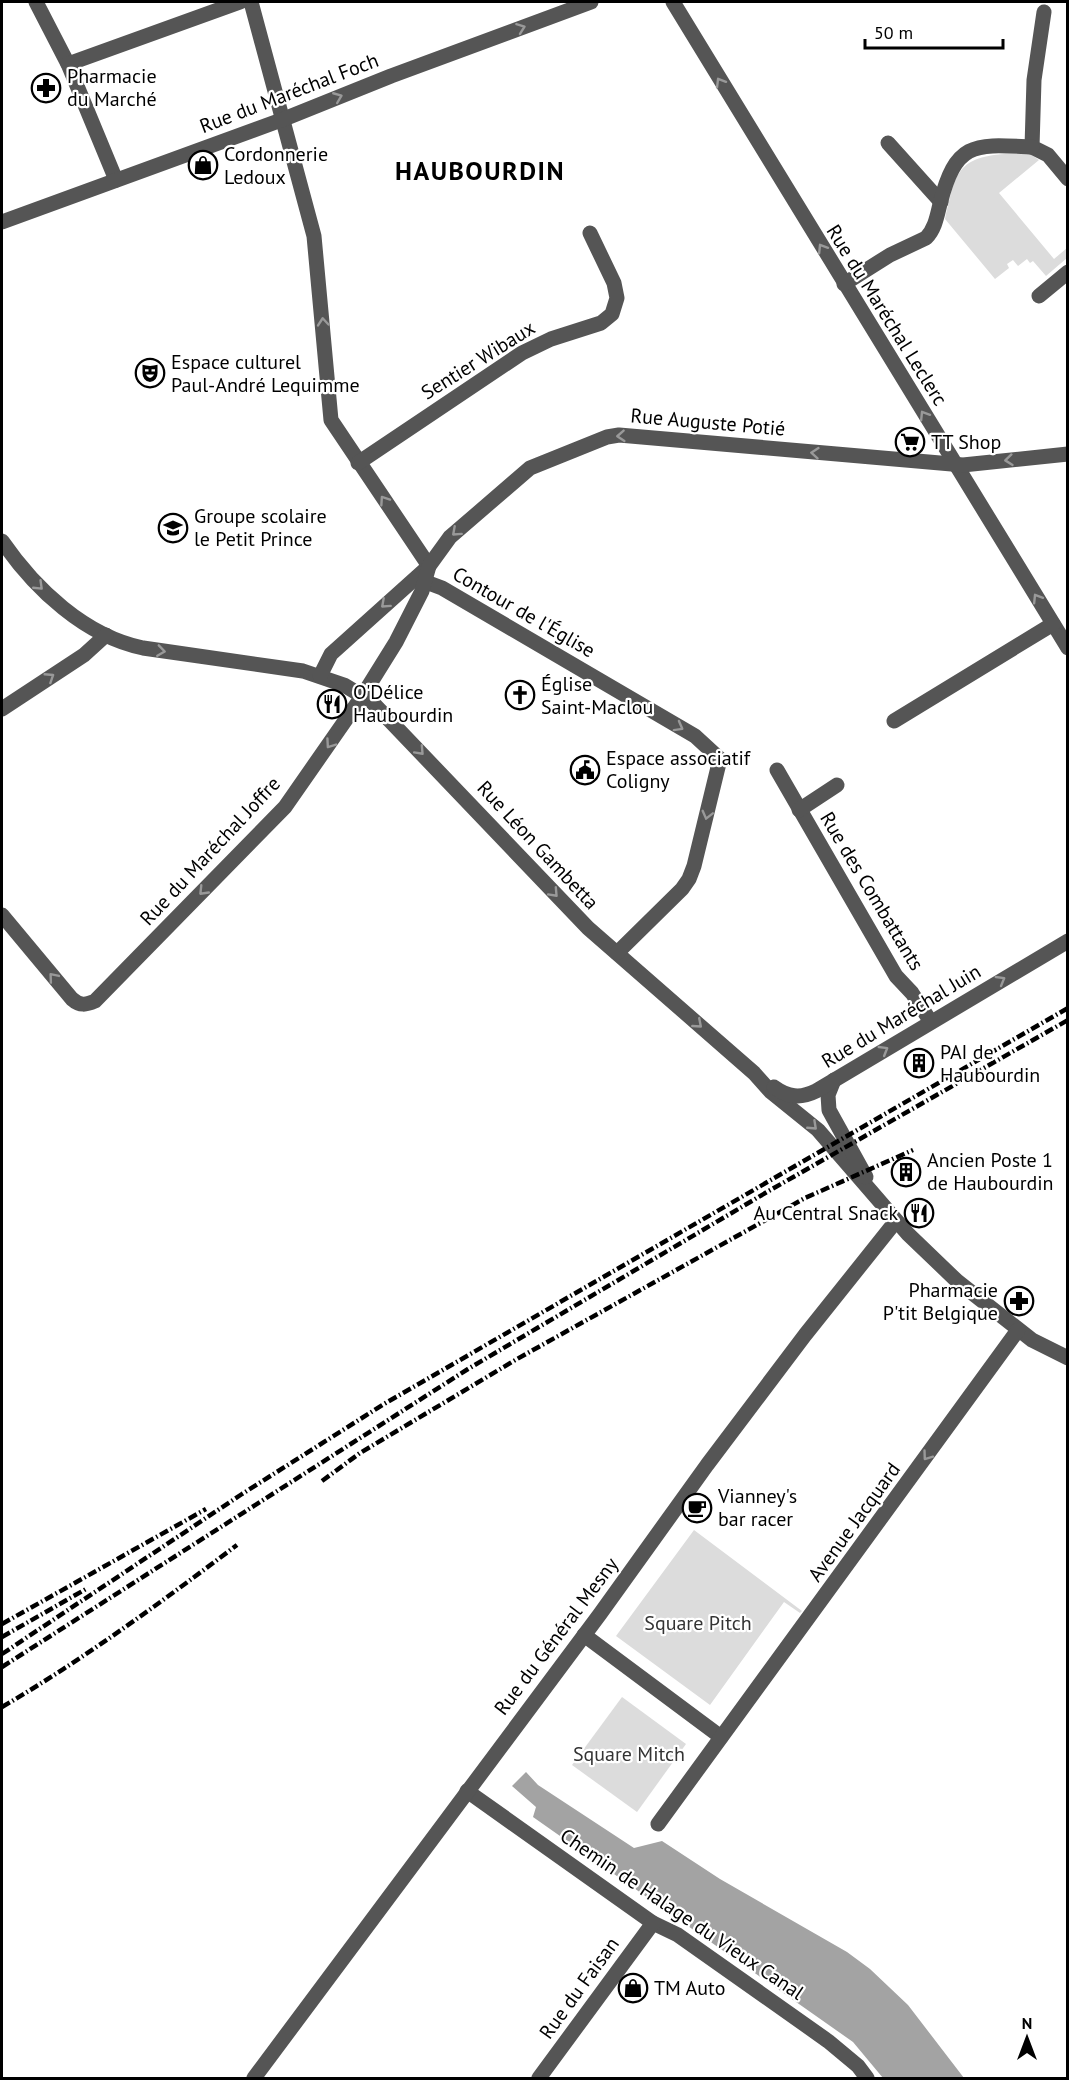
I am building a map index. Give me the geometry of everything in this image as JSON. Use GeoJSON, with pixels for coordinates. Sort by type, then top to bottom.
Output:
{"type":"FeatureCollection","features":[{"type":"Feature","properties":{"kind":"street"},"geometry":{"type":"LineString","coordinates":[[36,2],[68,64],[116,180]]}},
{"type":"Feature","properties":{"kind":"street"},"geometry":{"type":"LineString","coordinates":[[68,64],[240,2]]}},
{"type":"Feature","properties":{"kind":"street"},"geometry":{"type":"LineString","coordinates":[[251,2],[284,119],[316,248],[331,420],[429,566],[335,649],[327,658],[320,676]]}},
{"type":"Feature","properties":{"kind":"street","name":"Rue du Maréchal Foch"},"geometry":{"type":"LineString","coordinates":[[2,222],[284,119],[391,76],[591,2]]}},
{"type":"Feature","properties":{"kind":"street","name":"Rue du Maréchal Leclerc"},"geometry":{"type":"LineString","coordinates":[[673,2],[1068,648]]}},
{"type":"Feature","properties":{"kind":"street"},"geometry":{"type":"LineString","coordinates":[[1032,147],[1034,81],[1044,12]]}},
{"type":"Feature","properties":{"kind":"street"},"geometry":{"type":"LineString","coordinates":[[888,143],[941,202]]}},
{"type":"Feature","properties":{"kind":"street"},"geometry":{"type":"LineString","coordinates":[[844,284],[890,255],[926,238],[933,229],[946,181],[952,168],[972,150],[990,145],[1032,147],[1048,155],[1068,179]]}},
{"type":"Feature","properties":{"kind":"street","name":"Sentier Wibaux"},"geometry":{"type":"LineString","coordinates":[[358,463],[522,353],[551,339],[607,320],[615,307],[616,290],[590,233]]}},
{"type":"Feature","properties":{"kind":"street"},"geometry":{"type":"LineString","coordinates":[[1039,296],[1068,272]]}},
{"type":"Feature","properties":{"kind":"street","name":"Rue Auguste Potié"},"geometry":{"type":"LineString","coordinates":[[363,696],[406,626],[426,582],[429,566],[450,537],[530,468],[588,445],[618,435],[954,464],[1068,454]]}},
{"type":"Feature","properties":{"kind":"street","name":"Rue Léon Gambetta"},"geometry":{"type":"LineString","coordinates":[[2,541],[45,592],[83,622],[120,642],[143,648],[278,666],[320,676],[344,685],[363,696],[390,719],[577,917],[754,1073],[771,1092],[813,1125],[881,1204]]}},
{"type":"Feature","properties":{"kind":"street","name":"Contour de l'Église"},"geometry":{"type":"LineString","coordinates":[[426,582],[446,591],[695,736],[720,759],[689,879],[682,889],[616,953]]}},
{"type":"Feature","properties":{"kind":"street"},"geometry":{"type":"LineString","coordinates":[[894,721],[1053,624]]}},
{"type":"Feature","properties":{"kind":"street"},"geometry":{"type":"LineString","coordinates":[[2,709],[84,655],[106,635]]}},
{"type":"Feature","properties":{"kind":"street","name":"Rue du Maréchal Joffre"},"geometry":{"type":"LineString","coordinates":[[2,915],[72,999],[84,1005],[98,998],[277,816],[363,696]]}},
{"type":"Feature","properties":{"kind":"street","name":"Rue des Combattants"},"geometry":{"type":"LineString","coordinates":[[777,770],[896,976],[912,993],[931,1022]]}},
{"type":"Feature","properties":{"kind":"street","name":"Rue des Combattants"},"geometry":{"type":"LineString","coordinates":[[799,810],[837,785]]}},
{"type":"Feature","properties":{"kind":"street","name":"Rue du Maréchal Juin"},"geometry":{"type":"LineString","coordinates":[[754,1073],[781,1092],[797,1097],[809,1094],[1068,941]]}},
{"type":"Feature","properties":{"kind":"street"},"geometry":{"type":"LineString","coordinates":[[834,1080],[828,1095],[829,1110],[881,1204],[957,1281],[1018,1330],[1044,1348],[1068,1358]]}},
{"type":"Feature","properties":{"kind":"street","name":"Rue du Général Mesny"},"geometry":{"type":"LineString","coordinates":[[254,2079],[791,1353],[896,1221]]}},
{"type":"Feature","properties":{"kind":"street","name":"Avenue Jacquard"},"geometry":{"type":"LineString","coordinates":[[658,1824],[1018,1330]]}},
{"type":"Feature","properties":{"kind":"street"},"geometry":{"type":"LineString","coordinates":[[584,1635],[721,1737]]}},
{"type":"Feature","properties":{"kind":"street","name":"Chemin de Halage du Vieux Canal"},"geometry":{"type":"LineString","coordinates":[[467,1791],[653,1923],[678,1935],[822,2037],[858,2066],[867,2079]]}},
{"type":"Feature","properties":{"kind":"street","name":"Rue du Faisan"},"geometry":{"type":"LineString","coordinates":[[539,2079],[653,1923]]}},
{"type":"Feature","properties":{"kind":"green space"},"geometry":{"type":"Polygon","coordinates":[[[1005,154],[1030,154],[1039,160],[999,193],[1054,259],[1067,248],[1067,258],[1046,276],[1033,261],[1030,263],[1027,259],[1018,266],[1013,260],[1007,264],[1009,268],[995,279],[945,219],[955,181],[960,172],[976,160],[1005,154]]]}},
{"type":"Feature","properties":{"kind":"green space","name":"Square Pitch"},"geometry":{"type":"Polygon","coordinates":[[[694,1530],[802,1611],[800,1613],[784,1602],[710,1705],[616,1636],[694,1530]]]}},
{"type":"Feature","properties":{"kind":"green space","name":"Square Mitch"},"geometry":{"type":"Polygon","coordinates":[[[622,1697],[686,1744],[637,1812],[572,1765],[622,1697]]]}},
{"type":"Feature","properties":{"kind":"shaded area"},"geometry":{"type":"Polygon","coordinates":[[[526,1772],[538,1785],[634,1848],[662,1841],[720,1879],[847,1952],[870,1969],[908,2005],[964,2078],[883,2078],[853,2042],[533,1817],[536,1807],[512,1786],[526,1772]]]}},
{"type":"Feature","properties":{"kind":"railway"},"geometry":{"type":"LineString","coordinates":[[2,1654],[242,1494],[384,1404],[1068,1008]]}},
{"type":"Feature","properties":{"kind":"railway"},"geometry":{"type":"LineString","coordinates":[[2,1667],[468,1369],[767,1192],[1068,1020]]}},
{"type":"Feature","properties":{"kind":"railway"},"geometry":{"type":"LineString","coordinates":[[322,1481],[360,1453],[517,1359],[805,1198],[913,1150]]}},
{"type":"Feature","properties":{"kind":"railway"},"geometry":{"type":"LineString","coordinates":[[2,1624],[206,1509]]}},
{"type":"Feature","properties":{"kind":"railway"},"geometry":{"type":"LineString","coordinates":[[2,1707],[92,1650],[237,1545]]}},
{"type":"Feature","properties":{"kind":"railway"},"geometry":{"type":"LineString","coordinates":[[2,1637],[86,1589]]}},
{"type":"Feature","properties":{"kind":"place","name":"Pharmacie du Marché"},"geometry":{"type":"Point","coordinates":[46,88]}},
{"type":"Feature","properties":{"kind":"place","name":"Cordonnerie Ledoux"},"geometry":{"type":"Point","coordinates":[203,165]}},
{"type":"Feature","properties":{"kind":"place","name":"Espace culturel Paul-André Lequimme"},"geometry":{"type":"Point","coordinates":[150,373]}},
{"type":"Feature","properties":{"kind":"place","name":"TT Shop"},"geometry":{"type":"Point","coordinates":[910,442]}},
{"type":"Feature","properties":{"kind":"place","name":"Groupe scolaire le Petit Prince"},"geometry":{"type":"Point","coordinates":[173,528]}},
{"type":"Feature","properties":{"kind":"place","name":"Église Saint-Maclou"},"geometry":{"type":"Point","coordinates":[520,695]}},
{"type":"Feature","properties":{"kind":"place","name":"O'Délice Haubourdin"},"geometry":{"type":"Point","coordinates":[332,704]}},
{"type":"Feature","properties":{"kind":"place","name":"Espace associatif Coligny"},"geometry":{"type":"Point","coordinates":[585,770]}},
{"type":"Feature","properties":{"kind":"place","name":"PAI de Haubourdin"},"geometry":{"type":"Point","coordinates":[919,1063]}},
{"type":"Feature","properties":{"kind":"place","name":"Ancien Poste 1 de Haubourdin"},"geometry":{"type":"Point","coordinates":[906,1172]}},
{"type":"Feature","properties":{"kind":"place","name":"Au Central Snack"},"geometry":{"type":"Point","coordinates":[919,1213]}},
{"type":"Feature","properties":{"kind":"place","name":"Pharmacie P'tit Belgique"},"geometry":{"type":"Point","coordinates":[1019,1301]}},
{"type":"Feature","properties":{"kind":"place","name":"Vianney's bar racer"},"geometry":{"type":"Point","coordinates":[697,1508]}},
{"type":"Feature","properties":{"kind":"place","name":"TM Auto"},"geometry":{"type":"Point","coordinates":[633,1988]}},
{"type":"Feature","properties":{"kind":"district","name":"HAUBOURDIN"},"geometry":{"type":"Point","coordinates":[480,170]}}]}
